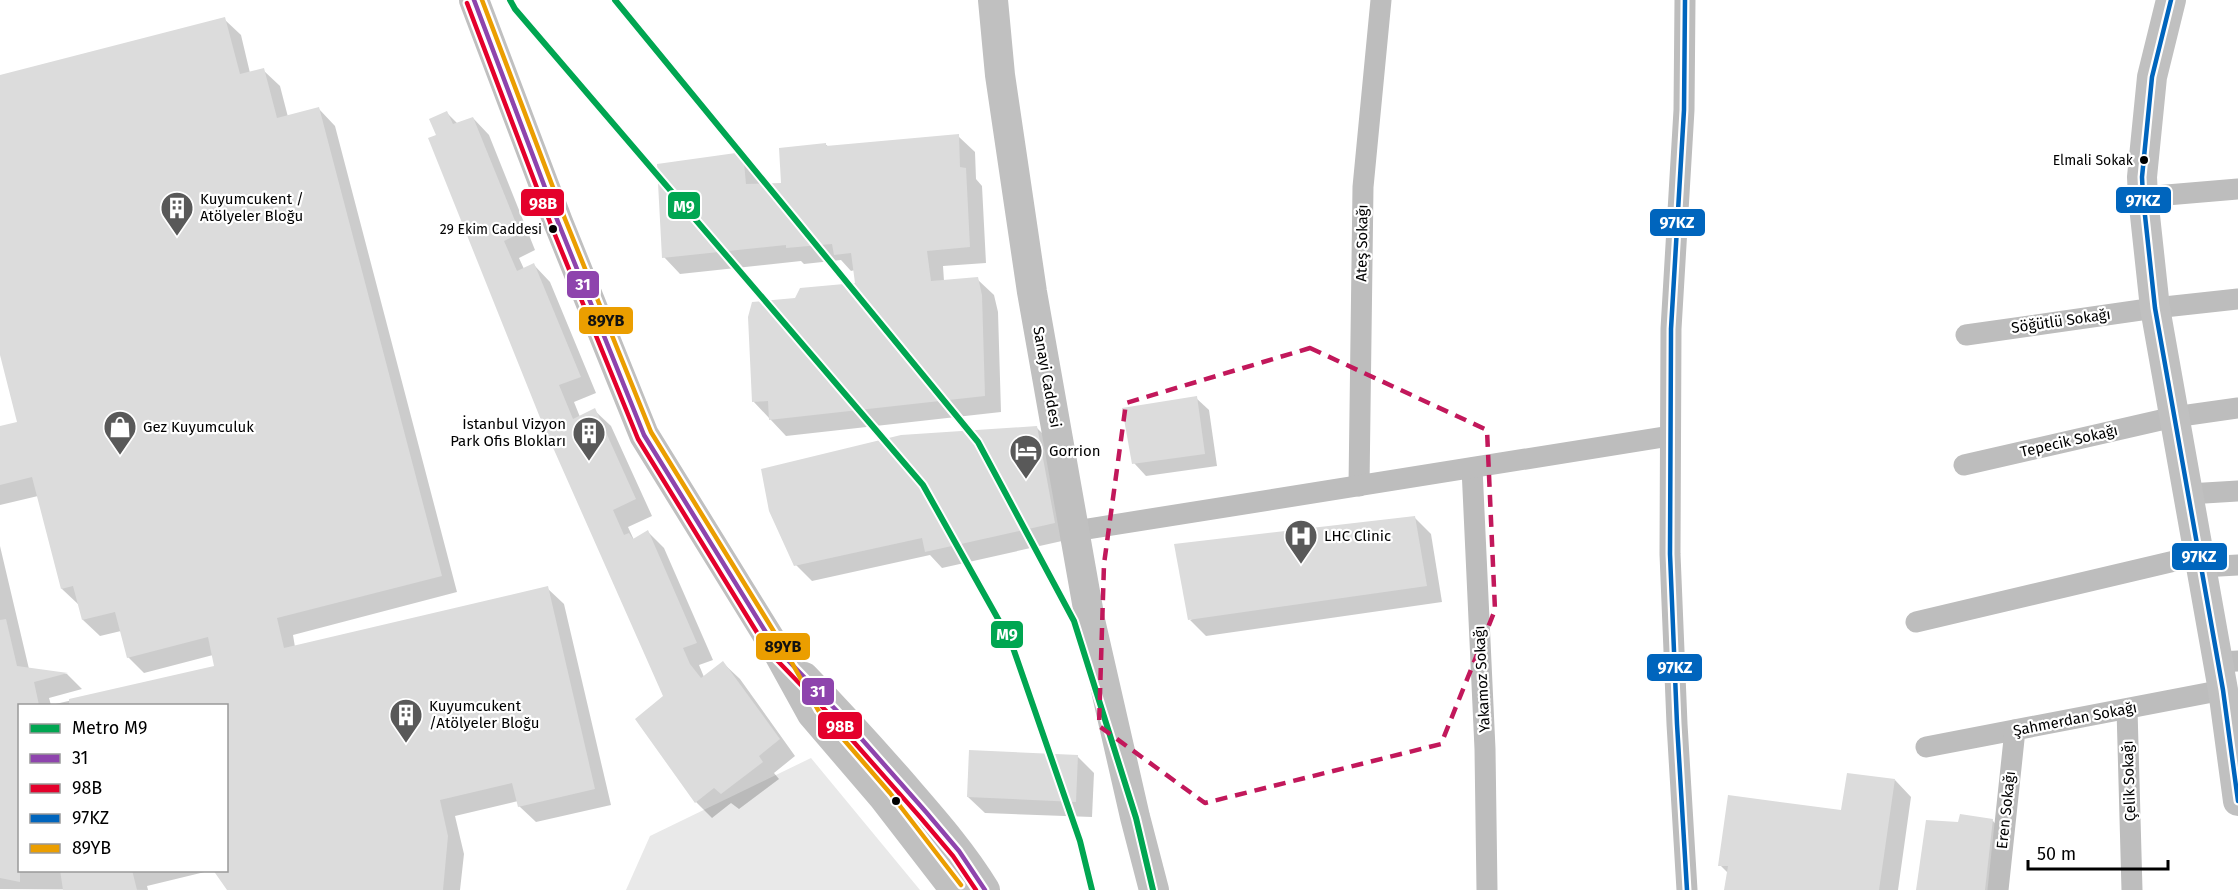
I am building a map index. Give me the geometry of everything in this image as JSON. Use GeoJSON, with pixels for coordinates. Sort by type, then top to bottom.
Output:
{"type":"FeatureCollection","features":[{"type":"Feature","properties":{"kind":"main road"},"geometry":{"type":"LineString","coordinates":[[474,0],[558,222],[644,435],[775,647],[812,714],[884,798],[955,890]]}},
{"type":"Feature","properties":{"kind":"main road","name":"Sanayi Caddesi"},"geometry":{"type":"LineString","coordinates":[[993,0],[1000,75],[1032,292],[1090,620],[1154,890]]}},
{"type":"Feature","properties":{"kind":"main road"},"geometry":{"type":"LineString","coordinates":[[2171,0],[2152,77],[2142,177],[2143,197],[2155,308],[2174,417],[2201,561],[2227,671],[2238,801]]}},
{"type":"Feature","properties":{"kind":"main road"},"geometry":{"type":"LineString","coordinates":[[775,647],[837,711],[926,812],[959,851],[985,890]]}},
{"type":"Feature","properties":{"kind":"street","name":"Ateş Sokağı"},"geometry":{"type":"LineString","coordinates":[[1359,486],[1363,186],[1381,0]]}},
{"type":"Feature","properties":{"kind":"street"},"geometry":{"type":"LineString","coordinates":[[1686,0],[1684,110],[1671,329],[1670,554],[1687,890]]}},
{"type":"Feature","properties":{"kind":"street"},"geometry":{"type":"LineString","coordinates":[[2143,197],[2238,189]]}},
{"type":"Feature","properties":{"kind":"street","name":"Söğütlü Sokağı"},"geometry":{"type":"LineString","coordinates":[[1966,335],[2155,308],[2238,299]]}},
{"type":"Feature","properties":{"kind":"street","name":"Tepecik Sokağı"},"geometry":{"type":"LineString","coordinates":[[1964,465],[2174,417],[2238,408]]}},
{"type":"Feature","properties":{"kind":"street"},"geometry":{"type":"LineString","coordinates":[[1075,531],[1670,436]]}},
{"type":"Feature","properties":{"kind":"street","name":"Yakamoz Sokağı"},"geometry":{"type":"LineString","coordinates":[[1472,468],[1485,749],[1487,890]]}},
{"type":"Feature","properties":{"kind":"street"},"geometry":{"type":"LineString","coordinates":[[2188,494],[2238,491]]}},
{"type":"Feature","properties":{"kind":"street"},"geometry":{"type":"LineString","coordinates":[[1916,622],[2201,561],[2238,565]]}},
{"type":"Feature","properties":{"kind":"street","name":"Şahmerdan Sokağı"},"geometry":{"type":"LineString","coordinates":[[1926,747],[2127,709],[2227,671]]}},
{"type":"Feature","properties":{"kind":"street","name":"Çelik Sokağı"},"geometry":{"type":"LineString","coordinates":[[2127,709],[2133,890]]}},
{"type":"Feature","properties":{"kind":"street","name":"Eren Sokağı"},"geometry":{"type":"LineString","coordinates":[[1998,890],[2015,730]]}},
{"type":"Feature","properties":{"kind":"highlighted area"},"geometry":{"type":"Polygon","coordinates":[[[1310,348],[1487,430],[1495,610],[1441,744],[1205,803],[1099,726],[1104,564],[1126,403],[1310,348]]]}},
{"type":"Feature","properties":{"kind":"shaded area"},"geometry":{"type":"Polygon","coordinates":[[[811,758],[920,890],[626,890],[650,836],[811,758]]]}},
{"type":"Feature","properties":{"kind":"building","name":"Kuyumcukent / Atölyeler Bloğu"},"geometry":{"type":"Polygon","coordinates":[[[225,17],[240,74],[264,68],[277,118],[319,107],[442,576],[277,618],[284,648],[548,586],[595,789],[518,807],[512,783],[440,800],[448,836],[443,890],[227,890],[214,872],[228,872],[228,704],[69,704],[69,699],[214,666],[208,637],[127,658],[115,612],[82,620],[73,586],[61,589],[32,477],[0,485],[0,426],[17,422],[0,355],[0,75],[225,17]]]}},
{"type":"Feature","properties":{"kind":"building","name":"İstanbul Vizyon Park Ofis Blokları"},"geometry":{"type":"Polygon","coordinates":[[[447,111],[453,124],[473,117],[520,233],[504,241],[517,271],[534,263],[581,377],[559,385],[573,419],[595,408],[636,499],[613,510],[624,535],[629,533],[633,539],[648,530],[697,643],[683,648],[690,664],[701,678],[723,661],[780,739],[759,756],[763,762],[721,794],[714,788],[695,803],[635,719],[663,696],[543,425],[428,138],[436,135],[429,119],[447,111]]]}},
{"type":"Feature","properties":{"kind":"building"},"geometry":{"type":"Polygon","coordinates":[[[959,134],[960,167],[966,168],[970,247],[927,251],[931,281],[978,277],[982,295],[985,396],[769,420],[768,401],[752,402],[748,317],[752,302],[795,298],[800,288],[855,283],[851,253],[834,255],[832,244],[786,248],[786,245],[662,258],[657,164],[743,152],[746,184],[781,183],[779,148],[959,134]]]}},
{"type":"Feature","properties":{"kind":"building"},"geometry":{"type":"Polygon","coordinates":[[[1197,396],[1205,454],[1132,464],[1122,408],[1197,396]]]}},
{"type":"Feature","properties":{"kind":"building"},"geometry":{"type":"Polygon","coordinates":[[[1037,426],[1055,523],[925,552],[922,538],[794,566],[769,511],[761,469],[901,435],[1037,426]]]}},
{"type":"Feature","properties":{"kind":"building","name":"LHC Clinic"},"geometry":{"type":"Polygon","coordinates":[[[1415,516],[1427,586],[1188,620],[1174,544],[1415,516]]]}},
{"type":"Feature","properties":{"kind":"building"},"geometry":{"type":"Polygon","coordinates":[[[6,619],[17,666],[68,673],[34,682],[39,704],[18,704],[18,872],[20,872],[20,882],[0,878],[0,620],[6,619]]]}},
{"type":"Feature","properties":{"kind":"building"},"geometry":{"type":"Polygon","coordinates":[[[969,750],[1078,755],[1076,802],[967,797],[969,750]]]}},
{"type":"Feature","properties":{"kind":"building"},"geometry":{"type":"Polygon","coordinates":[[[1847,773],[1895,779],[1879,890],[1724,890],[1728,866],[1718,866],[1728,795],[1841,810],[1847,773]]]}},
{"type":"Feature","properties":{"kind":"building"},"geometry":{"type":"Polygon","coordinates":[[[1960,814],[1993,819],[1985,890],[1916,890],[1926,820],[1958,822],[1960,814]]]}},
{"type":"Feature","properties":{"kind":"building"},"geometry":{"type":"Polygon","coordinates":[[[60,872],[132,872],[137,890],[63,890],[60,872]]]}},
{"type":"Feature","properties":{"kind":"metro line","name":"M9"},"geometry":{"type":"LineString","coordinates":[[510,0],[515,9],[923,485],[1011,642],[1080,841],[1092,890]]}},
{"type":"Feature","properties":{"kind":"metro line","name":"M9"},"geometry":{"type":"LineString","coordinates":[[615,0],[978,442],[1074,621],[1136,818],[1153,890]]}},
{"type":"Feature","properties":{"kind":"transit line","name":"31"},"geometry":{"type":"LineString","coordinates":[[474,0],[558,222],[644,435],[775,647],[837,711],[926,812],[959,851],[985,890]]}},
{"type":"Feature","properties":{"kind":"transit line","name":"89YB"},"geometry":{"type":"LineString","coordinates":[[482,0],[565,219],[651,432],[781,643],[818,710],[890,793],[961,885]]}},
{"type":"Feature","properties":{"kind":"transit line","name":"97KZ"},"geometry":{"type":"LineString","coordinates":[[1685,0],[1684,110],[1671,329],[1670,554],[1687,890]]}},
{"type":"Feature","properties":{"kind":"transit line","name":"97KZ"},"geometry":{"type":"LineString","coordinates":[[2171,0],[2152,77],[2142,177],[2143,197],[2155,308],[2223,690],[2238,801]]}},
{"type":"Feature","properties":{"kind":"transit line","name":"98B"},"geometry":{"type":"LineString","coordinates":[[467,3],[551,225],[638,439],[769,652],[831,716],[920,817],[953,856],[976,890]]}},
{"type":"Feature","properties":{"kind":"place","name":"Elmali Sokak"},"geometry":{"type":"Point","coordinates":[2144,160]}},
{"type":"Feature","properties":{"kind":"place","name":"29 Ekim Caddesi"},"geometry":{"type":"Point","coordinates":[553,229]}},
{"type":"Feature","properties":{"kind":"place","name":"Kuyumcukent / Atölyeler Bloğu"},"geometry":{"type":"Point","coordinates":[177,237]}},
{"type":"Feature","properties":{"kind":"place","name":"Gez Kuyumculuk"},"geometry":{"type":"Point","coordinates":[120,456]}},
{"type":"Feature","properties":{"kind":"place","name":"İstanbul Vizyon Park Ofis Blokları"},"geometry":{"type":"Point","coordinates":[589,462]}},
{"type":"Feature","properties":{"kind":"place","name":"Gorrion"},"geometry":{"type":"Point","coordinates":[1026,480]}},
{"type":"Feature","properties":{"kind":"place","name":"LHC Clinic"},"geometry":{"type":"Point","coordinates":[1301,565]}},
{"type":"Feature","properties":{"kind":"place","name":"Kuyumcukent /Atölyeler Bloğu"},"geometry":{"type":"Point","coordinates":[406,744]}}]}
